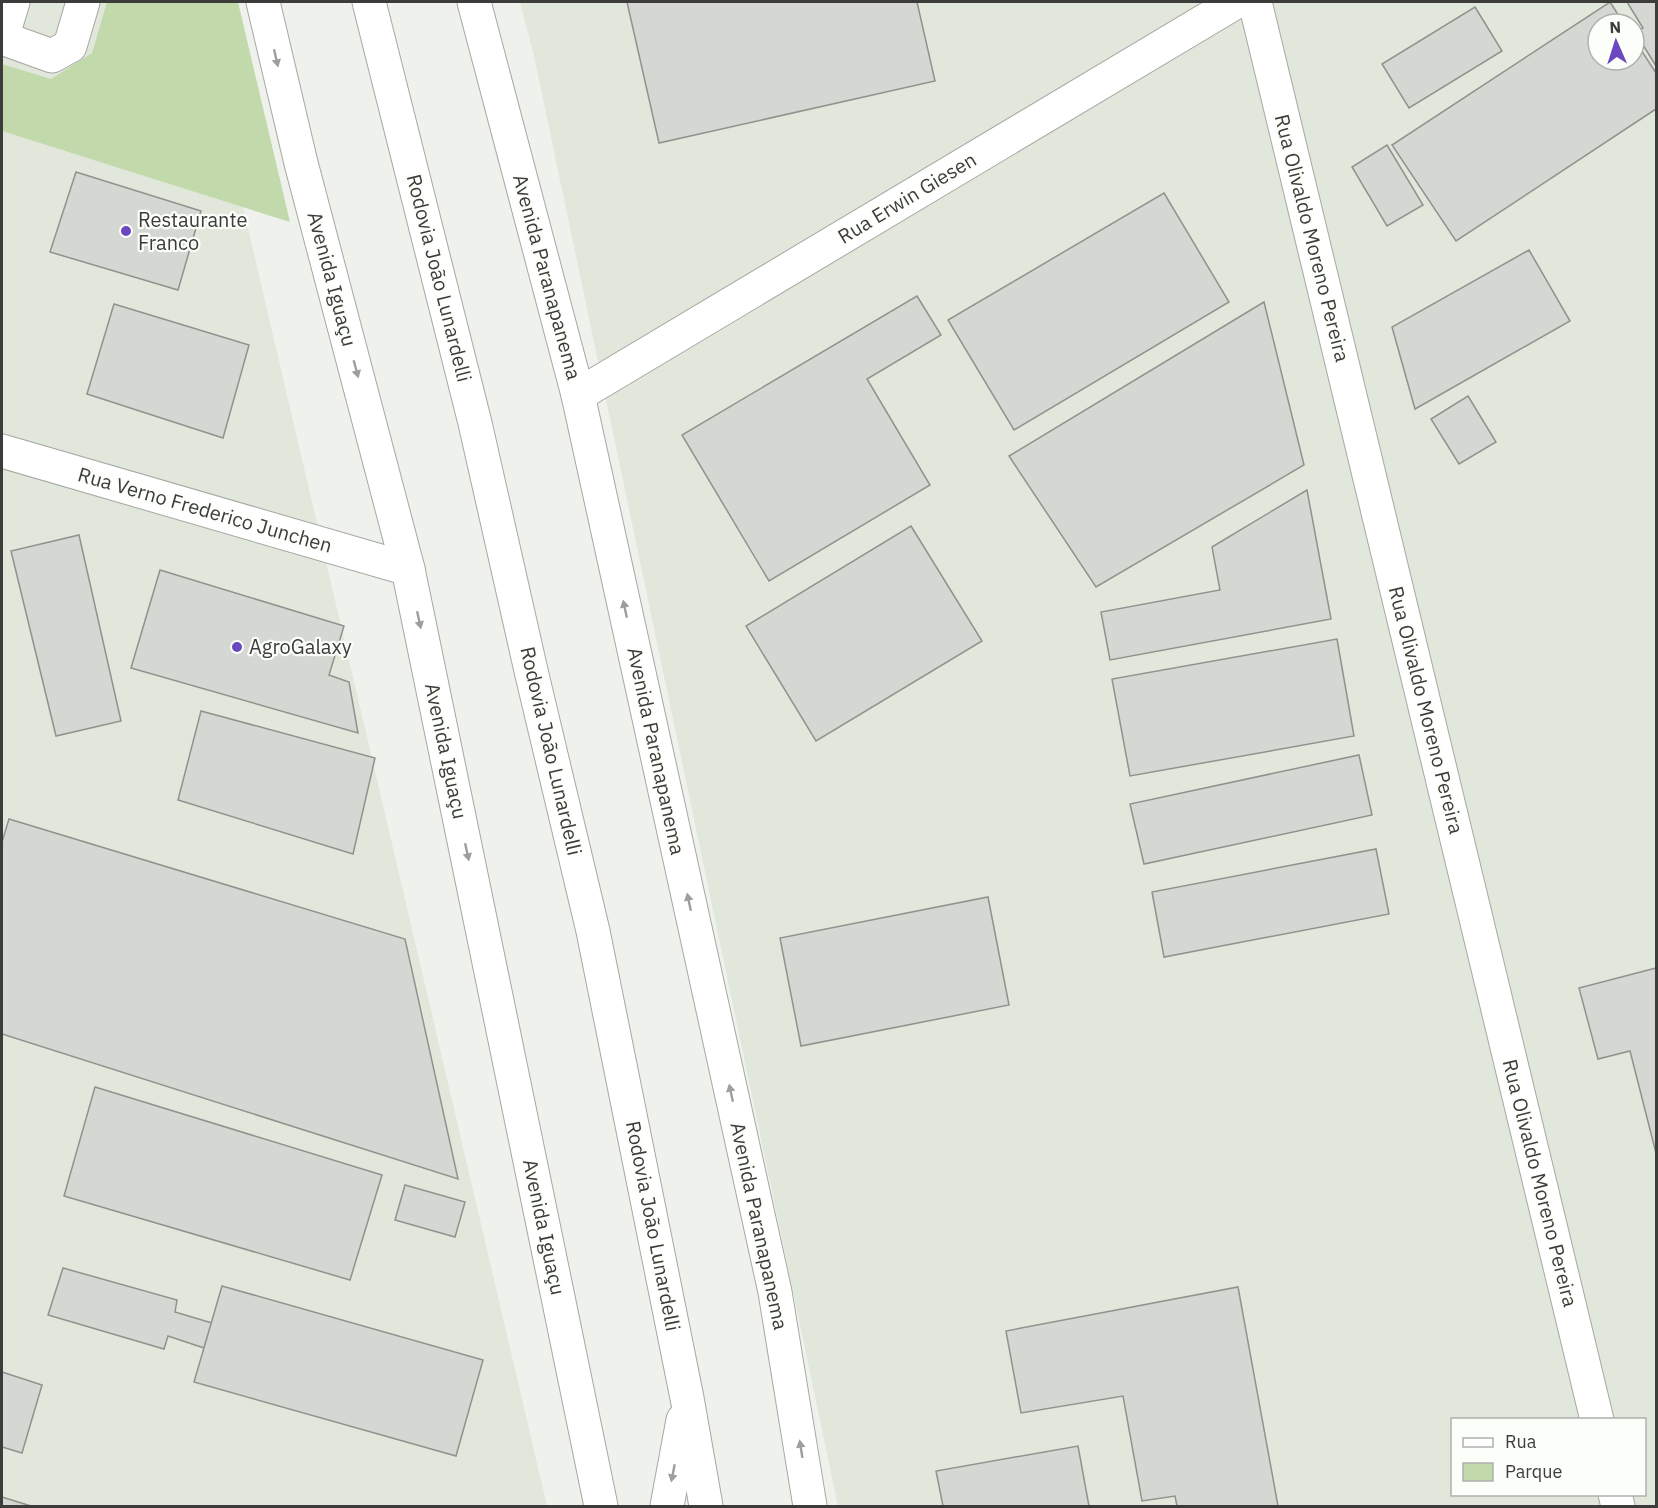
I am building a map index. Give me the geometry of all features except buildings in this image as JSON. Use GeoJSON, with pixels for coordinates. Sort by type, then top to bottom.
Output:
{"type":"FeatureCollection","features":[{"type":"Feature","properties":{"kind":"main road"},"geometry":{"type":"LineString","coordinates":[[13,2],[2,38],[52,56],[70,46],[83,2]]}},
{"type":"Feature","properties":{"kind":"main road","name":"Avenida Iguaçu"},"geometry":{"type":"LineString","coordinates":[[263,2],[301,163],[408,568],[602,1506]]}},
{"type":"Feature","properties":{"kind":"main road","name":"Rodovia João Lunardelli"},"geometry":{"type":"LineString","coordinates":[[369,2],[475,423],[593,931],[687,1398],[706,1506]]}},
{"type":"Feature","properties":{"kind":"main road","name":"Avenida Paranapanema"},"geometry":{"type":"LineString","coordinates":[[474,2],[578,395],[775,1292],[810,1506]]}},
{"type":"Feature","properties":{"kind":"main road","name":"Rua Erwin Giesen"},"geometry":{"type":"LineString","coordinates":[[578,395],[1236,2]]}},
{"type":"Feature","properties":{"kind":"main road","name":"Rua Olivaldo Moreno Pereira"},"geometry":{"type":"LineString","coordinates":[[1255,2],[1597,1418]]}},
{"type":"Feature","properties":{"kind":"main road","name":"Rua Verno Frederico Junchen"},"geometry":{"type":"LineString","coordinates":[[2,451],[408,568]]}},
{"type":"Feature","properties":{"kind":"main road"},"geometry":{"type":"LineString","coordinates":[[667,1506],[687,1398]]}},
{"type":"Feature","properties":{"kind":"shaded area"},"geometry":{"type":"Polygon","coordinates":[[[2,2],[195,2],[547,1506],[2,1506],[2,2]]]}},
{"type":"Feature","properties":{"kind":"shaded area"},"geometry":{"type":"Polygon","coordinates":[[[520,2],[1656,2],[1656,1506],[838,1506],[534,56],[520,2]]]}},
{"type":"Feature","properties":{"kind":"green space"},"geometry":{"type":"Polygon","coordinates":[[[107,2],[238,2],[290,222],[2,131],[2,64],[51,79],[92,53],[107,2]]]}},
{"type":"Feature","properties":{"kind":"place","name":"Restaurante Franco"},"geometry":{"type":"Point","coordinates":[126,231]}},
{"type":"Feature","properties":{"kind":"place","name":"AgroGalaxy"},"geometry":{"type":"Point","coordinates":[237,647]}}]}
